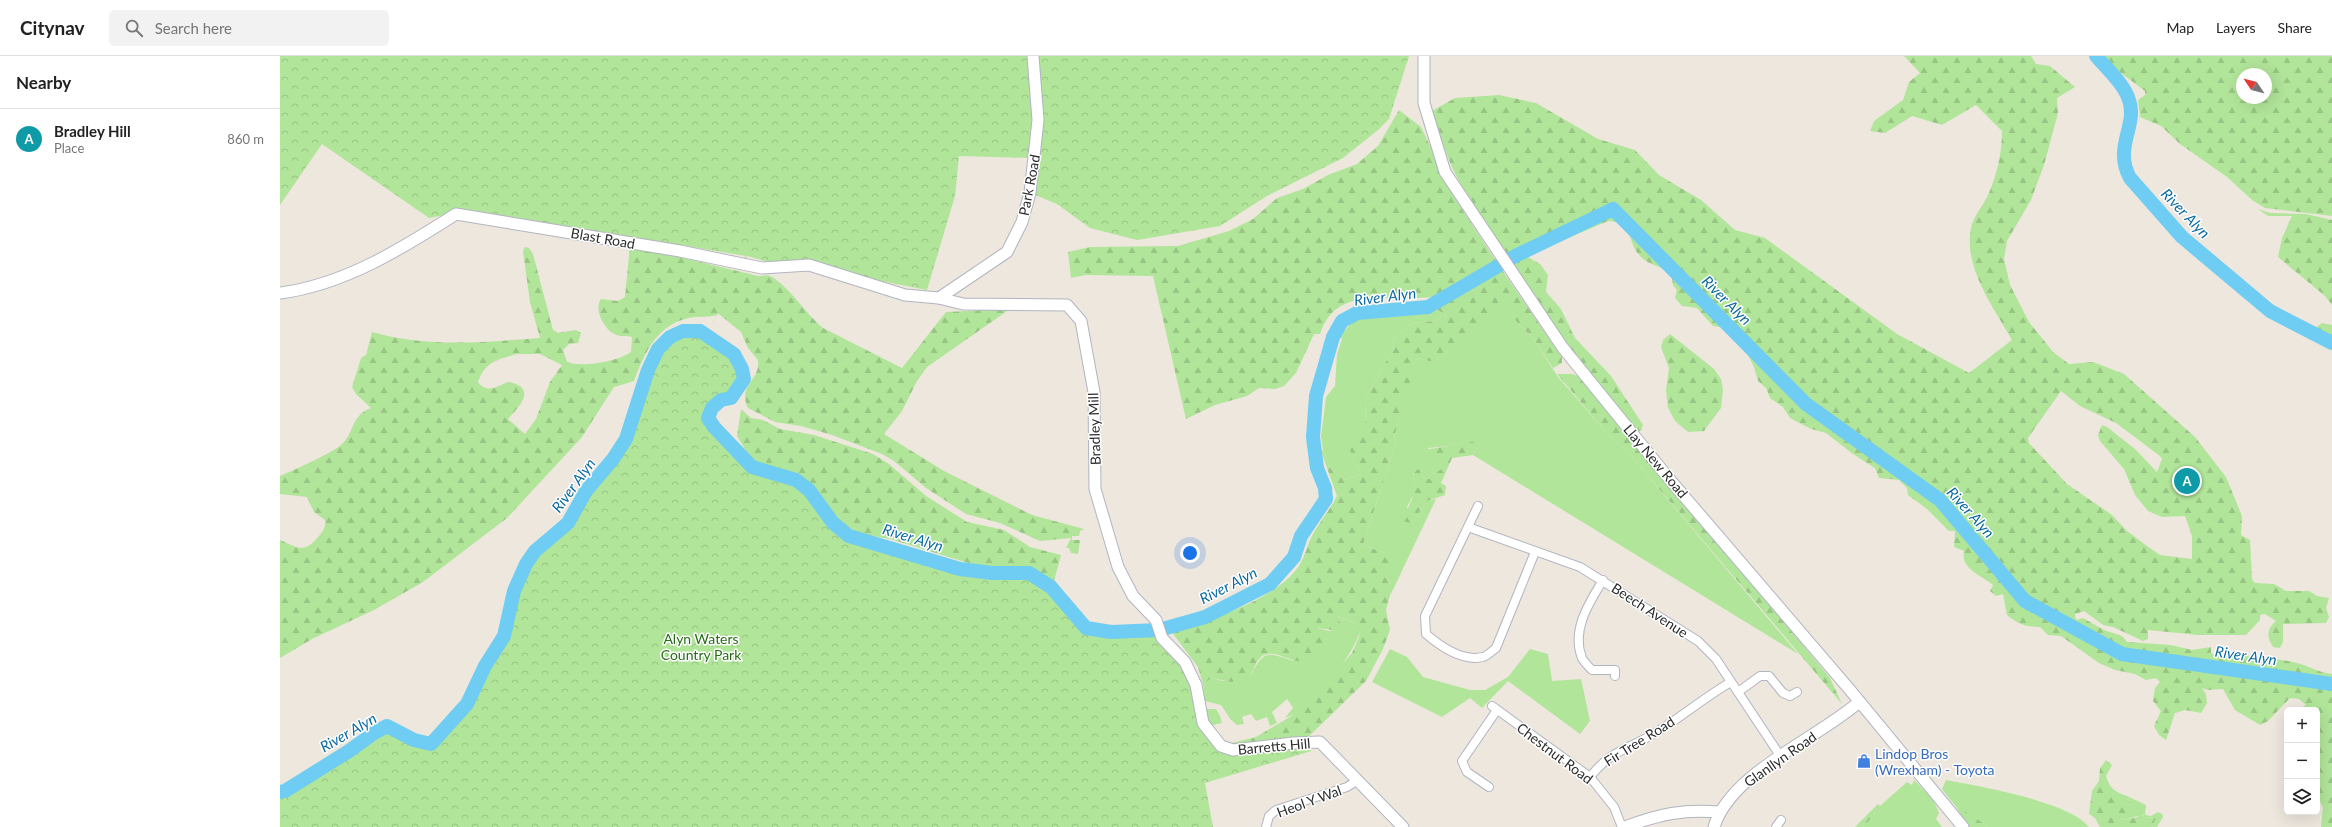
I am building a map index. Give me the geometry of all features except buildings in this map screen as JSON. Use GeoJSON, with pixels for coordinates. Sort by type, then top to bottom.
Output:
{"type":"FeatureCollection","features":[{"type":"Feature","properties":{"kind":"street","name":"Park Road"},"geometry":{"type":"LineString","coordinates":[[939,298],[1007,252],[1022,222],[1030,193],[1038,120],[1034,56]]}},
{"type":"Feature","properties":{"kind":"street","name":"Llay New Road"},"geometry":{"type":"LineString","coordinates":[[1424,56],[1424,103],[1445,172],[1563,348],[1671,480],[1963,827]]}},
{"type":"Feature","properties":{"kind":"street","name":"Blast Road"},"geometry":{"type":"LineString","coordinates":[[280,293],[298,291],[330,281],[397,252],[456,214],[680,251],[762,268],[809,265],[905,295],[939,298]]}},
{"type":"Feature","properties":{"kind":"street","name":"Bradley Mill"},"geometry":{"type":"LineString","coordinates":[[939,298],[963,304],[1067,304],[1080,321],[1094,392],[1096,489],[1118,567],[1133,596],[1156,620],[1162,638],[1185,662]]}},
{"type":"Feature","properties":{"kind":"street"},"geometry":{"type":"LineString","coordinates":[[1478,506],[1425,616],[1426,634],[1440,647],[1467,658],[1483,657],[1496,648],[1535,552]]}},
{"type":"Feature","properties":{"kind":"street","name":"Beech Avenue"},"geometry":{"type":"LineString","coordinates":[[1468,527],[1580,567],[1603,580],[1698,641],[1716,659],[1780,757]]}},
{"type":"Feature","properties":{"kind":"street"},"geometry":{"type":"LineString","coordinates":[[1603,580],[1587,607],[1578,630],[1582,659],[1592,670],[1615,670]]}},
{"type":"Feature","properties":{"kind":"street","name":"Barretts Hill"},"geometry":{"type":"LineString","coordinates":[[1185,662],[1196,685],[1203,723],[1221,746],[1234,750],[1293,743],[1320,742],[1358,780]]}},
{"type":"Feature","properties":{"kind":"street"},"geometry":{"type":"LineString","coordinates":[[1738,692],[1760,676],[1769,676],[1783,692],[1790,696],[1797,692]]}},
{"type":"Feature","properties":{"kind":"street","name":"Fir Tree Road"},"geometry":{"type":"LineString","coordinates":[[1590,776],[1600,764],[1615,752],[1650,736],[1704,698],[1732,682]]}},
{"type":"Feature","properties":{"kind":"street","name":"Glanllyn Road"},"geometry":{"type":"LineString","coordinates":[[1714,827],[1720,812],[1741,785],[1780,757],[1843,716],[1859,702]]}},
{"type":"Feature","properties":{"kind":"street","name":"Chestnut Road"},"geometry":{"type":"LineString","coordinates":[[1488,784],[1467,772],[1462,761],[1494,708],[1590,776],[1610,802],[1624,827]]}},
{"type":"Feature","properties":{"kind":"street"},"geometry":{"type":"LineString","coordinates":[[1358,780],[1403,827]]}},
{"type":"Feature","properties":{"kind":"street","name":"Heol Y Wal"},"geometry":{"type":"LineString","coordinates":[[1266,827],[1269,816],[1276,810],[1347,788],[1358,780]]}},
{"type":"Feature","properties":{"kind":"street"},"geometry":{"type":"LineString","coordinates":[[1624,827],[1669,812],[1699,810],[1720,812]]}},
{"type":"Feature","properties":{"kind":"street"},"geometry":{"type":"LineString","coordinates":[[1776,827],[1781,820]]}},
{"type":"Feature","properties":{"kind":"green space"},"geometry":{"type":"Polygon","coordinates":[[[280,56],[1409,56],[1389,119],[1378,130],[1343,158],[1267,196],[1220,226],[1137,240],[1090,228],[1057,204],[1028,192],[1031,158],[959,156],[955,196],[927,290],[784,262],[768,262],[747,256],[707,334],[746,256],[470,210],[429,218],[322,144],[280,205],[280,56]]]}},
{"type":"Feature","properties":{"kind":"green space"},"geometry":{"type":"Polygon","coordinates":[[[1904,56],[2031,56],[2036,64],[2050,66],[2075,87],[2057,98],[2058,113],[2044,165],[2031,200],[2007,241],[2004,259],[2010,285],[2029,322],[2053,352],[2069,364],[2093,362],[2124,374],[2195,437],[2226,477],[2242,516],[2241,535],[2250,540],[2252,579],[2255,583],[2274,584],[2286,591],[2309,591],[2317,596],[2329,598],[2326,608],[2329,617],[2326,623],[2283,624],[2283,642],[2280,648],[2273,647],[2268,636],[2269,630],[2276,621],[2265,614],[2260,615],[2260,620],[2246,635],[2198,635],[2148,630],[2148,639],[2143,641],[2113,627],[2103,625],[2084,611],[2075,614],[2076,620],[2083,618],[2104,630],[2122,636],[2127,642],[2171,645],[2192,650],[2211,647],[2211,653],[2216,656],[2256,656],[2297,663],[2332,674],[2332,827],[2321,827],[2323,808],[2320,801],[2320,707],[2302,707],[2306,705],[2299,699],[2290,698],[2268,721],[2260,725],[2235,710],[2223,689],[2208,690],[2202,688],[2206,694],[2207,703],[2201,713],[2185,710],[2175,713],[2166,740],[2159,735],[2154,726],[2161,711],[2153,701],[2155,688],[2160,682],[2156,678],[2146,680],[2135,674],[2115,670],[2099,663],[2061,636],[2048,635],[2040,627],[2022,624],[2007,615],[2003,594],[1996,596],[1990,591],[1993,585],[1972,571],[1965,562],[1964,551],[1954,547],[1955,531],[1949,531],[1927,509],[1908,495],[1907,488],[1899,480],[1879,478],[1875,468],[1853,454],[1826,433],[1811,429],[1790,418],[1783,407],[1770,398],[1766,388],[1758,381],[1754,367],[1742,343],[1727,328],[1713,326],[1697,308],[1682,306],[1675,298],[1677,290],[1673,285],[1671,273],[1644,260],[1636,251],[1627,229],[1617,222],[1608,221],[1526,256],[1540,264],[1548,275],[1546,292],[1561,309],[1575,338],[1611,376],[1643,425],[1641,431],[1635,432],[1564,341],[1497,245],[1454,171],[1432,111],[1455,98],[1499,95],[1536,103],[1598,139],[1635,150],[1659,175],[1701,200],[1735,230],[1765,238],[1897,334],[1969,373],[2012,340],[1982,287],[1976,272],[1970,243],[1972,224],[1989,193],[1997,171],[2002,131],[1976,105],[1942,125],[1912,116],[1885,133],[1870,131],[1874,121],[1903,100],[1909,82],[1920,73],[1904,56]],[[2061,391],[2028,438],[2029,443],[2067,484],[2112,515],[2127,531],[2147,546],[2160,555],[2192,559],[2192,536],[2185,516],[2162,517],[2148,511],[2135,495],[2124,469],[2100,441],[2098,435],[2102,425],[2107,427],[2135,449],[2157,472],[2162,459],[2160,456],[2116,423],[2080,406],[2061,391]]]}},
{"type":"Feature","properties":{"kind":"green space"},"geometry":{"type":"Polygon","coordinates":[[[2104,56],[2332,56],[2332,216],[2265,208],[2252,200],[2227,177],[2180,144],[2161,126],[2140,117],[2138,100],[2145,95],[2145,91],[2117,70],[2104,56]]]}},
{"type":"Feature","properties":{"kind":"green space"},"geometry":{"type":"Polygon","coordinates":[[[1399,110],[1421,127],[1456,200],[1496,261],[1466,282],[1441,295],[1416,298],[1367,298],[1352,301],[1339,307],[1328,318],[1320,334],[1314,334],[1296,373],[1284,386],[1275,389],[1259,388],[1247,396],[1215,405],[1186,419],[1153,276],[1086,275],[1071,278],[1068,252],[1090,247],[1178,246],[1229,231],[1253,219],[1277,198],[1303,189],[1328,175],[1357,164],[1378,146],[1399,110]]]}},
{"type":"Feature","properties":{"kind":"green space"},"geometry":{"type":"Polygon","coordinates":[[[2258,209],[2270,213],[2306,214],[2332,220],[2332,305],[2325,296],[2278,257],[2282,238],[2292,216],[2268,216],[2258,209]]]}},
{"type":"Feature","properties":{"kind":"green space"},"geometry":{"type":"Polygon","coordinates":[[[630,245],[758,276],[770,276],[783,285],[823,328],[902,368],[946,312],[1010,309],[927,367],[917,381],[902,411],[884,434],[944,471],[1032,515],[1084,529],[1080,531],[1079,536],[1072,536],[1072,540],[1080,540],[1078,554],[1071,553],[1069,548],[1066,548],[1071,538],[1040,541],[1000,523],[966,514],[926,488],[894,461],[882,454],[832,435],[801,426],[775,422],[748,408],[745,400],[745,394],[756,373],[758,360],[748,348],[741,332],[719,314],[695,317],[672,324],[655,339],[643,359],[634,381],[614,387],[582,437],[507,518],[423,582],[374,610],[312,639],[280,658],[280,540],[296,547],[305,548],[320,535],[324,529],[325,520],[314,512],[307,497],[280,494],[280,476],[336,449],[349,435],[359,415],[371,408],[356,394],[352,387],[361,358],[366,355],[372,332],[393,337],[435,342],[477,342],[540,338],[530,302],[523,251],[525,247],[529,248],[533,254],[553,330],[558,333],[576,330],[581,333],[578,343],[569,344],[563,350],[567,362],[574,364],[600,363],[618,358],[631,352],[632,337],[619,336],[608,330],[599,314],[598,308],[601,299],[618,301],[625,297],[630,245]],[[517,354],[493,362],[485,369],[478,382],[482,386],[489,389],[509,382],[518,385],[523,389],[524,398],[521,404],[508,419],[525,434],[536,419],[550,382],[562,365],[540,354],[517,354]]]}},
{"type":"Feature","properties":{"kind":"green space"},"geometry":{"type":"Polygon","coordinates":[[[1502,270],[1562,357],[1562,363],[1553,368],[1533,338],[1514,319],[1506,306],[1433,362],[1417,358],[1394,437],[1396,441],[1363,545],[1385,553],[1397,563],[1386,576],[1392,588],[1386,610],[1390,630],[1383,649],[1366,681],[1304,741],[1234,748],[1228,744],[1256,737],[1305,708],[1352,653],[1359,637],[1360,625],[1337,616],[1342,628],[1339,631],[1318,628],[1323,645],[1318,654],[1310,659],[1296,661],[1277,655],[1264,655],[1261,657],[1246,680],[1231,682],[1211,678],[1203,684],[1198,667],[1171,631],[1220,616],[1255,601],[1271,592],[1296,570],[1313,534],[1337,496],[1321,451],[1323,450],[1331,469],[1345,480],[1361,474],[1352,458],[1348,440],[1365,428],[1366,398],[1393,349],[1394,338],[1412,323],[1435,321],[1446,314],[1434,309],[1502,270]]]}},
{"type":"Feature","properties":{"kind":"green space"},"geometry":{"type":"Polygon","coordinates":[[[1506,305],[1514,319],[1533,338],[1558,377],[1606,432],[1632,457],[1798,654],[1473,455],[1477,447],[1456,442],[1450,446],[1428,448],[1429,457],[1445,462],[1445,467],[1433,474],[1433,480],[1423,477],[1419,469],[1414,471],[1413,479],[1417,488],[1407,507],[1412,523],[1427,501],[1436,499],[1391,594],[1390,583],[1386,576],[1385,553],[1363,545],[1396,441],[1394,437],[1417,358],[1433,362],[1506,305]]]}},
{"type":"Feature","properties":{"kind":"green space"},"geometry":{"type":"Polygon","coordinates":[[[1433,309],[1446,314],[1435,321],[1412,323],[1394,338],[1393,349],[1366,398],[1365,428],[1352,458],[1361,474],[1345,480],[1331,469],[1323,450],[1321,437],[1326,397],[1335,386],[1337,354],[1342,339],[1340,336],[1354,320],[1433,309]]]}},
{"type":"Feature","properties":{"kind":"green space"},"geometry":{"type":"Polygon","coordinates":[[[2322,323],[2332,325],[2332,341],[2313,330],[2322,323]]]}},
{"type":"Feature","properties":{"kind":"green space","name":"Alyn Waters Country Park"},"geometry":{"type":"Polygon","coordinates":[[[683,331],[707,334],[725,348],[735,359],[742,371],[744,379],[731,398],[716,404],[708,418],[752,467],[796,480],[809,490],[833,523],[849,536],[960,569],[992,573],[1029,573],[1051,587],[1086,628],[1111,632],[1159,630],[1184,663],[1218,750],[1311,744],[1311,751],[1205,783],[1213,827],[280,827],[280,792],[285,791],[387,726],[414,740],[431,744],[467,704],[485,666],[504,636],[514,591],[526,564],[535,551],[568,523],[586,491],[613,459],[626,439],[648,370],[658,349],[670,337],[683,331]]]}},
{"type":"Feature","properties":{"kind":"green space"},"geometry":{"type":"Polygon","coordinates":[[[1670,334],[1714,369],[1721,379],[1723,390],[1721,408],[1704,431],[1688,432],[1675,421],[1668,408],[1666,390],[1669,368],[1661,347],[1663,340],[1670,334]]]}},
{"type":"Feature","properties":{"kind":"green space"},"geometry":{"type":"Polygon","coordinates":[[[1557,374],[1572,374],[1581,377],[1830,678],[1842,704],[1632,457],[1606,432],[1557,374]]]}},
{"type":"Feature","properties":{"kind":"green space"},"geometry":{"type":"Polygon","coordinates":[[[741,409],[751,418],[763,420],[780,429],[814,435],[873,454],[889,464],[926,496],[967,522],[1004,530],[1030,547],[1061,555],[1054,581],[1031,569],[978,566],[890,539],[860,534],[836,519],[826,504],[800,477],[759,464],[749,456],[737,436],[741,409]]]}},
{"type":"Feature","properties":{"kind":"green space"},"geometry":{"type":"Polygon","coordinates":[[[1456,442],[1473,442],[1477,447],[1473,455],[1452,458],[1441,483],[1446,486],[1445,495],[1427,501],[1412,523],[1402,521],[1413,497],[1405,491],[1406,484],[1411,483],[1417,488],[1413,479],[1414,471],[1419,469],[1423,477],[1433,480],[1433,474],[1445,467],[1445,462],[1423,455],[1422,450],[1450,446],[1456,442]]]}},
{"type":"Feature","properties":{"kind":"green space"},"geometry":{"type":"Polygon","coordinates":[[[1336,616],[1360,625],[1360,633],[1348,656],[1339,669],[1320,694],[1305,709],[1285,718],[1293,708],[1287,699],[1272,712],[1277,723],[1270,726],[1267,717],[1256,721],[1251,714],[1242,717],[1244,724],[1237,725],[1231,720],[1221,705],[1205,701],[1203,684],[1206,680],[1211,678],[1223,681],[1251,675],[1259,661],[1267,655],[1277,656],[1293,661],[1317,628],[1329,631],[1337,629],[1336,616]]]}},
{"type":"Feature","properties":{"kind":"green space"},"geometry":{"type":"Polygon","coordinates":[[[1390,649],[1407,657],[1423,677],[1470,690],[1485,690],[1508,677],[1530,649],[1548,654],[1552,681],[1581,679],[1590,721],[1580,734],[1508,681],[1482,708],[1470,698],[1442,717],[1372,682],[1390,649]]]}},
{"type":"Feature","properties":{"kind":"green space"},"geometry":{"type":"Polygon","coordinates":[[[1207,709],[1216,709],[1222,723],[1209,726],[1204,715],[1207,709]]]}},
{"type":"Feature","properties":{"kind":"green space"},"geometry":{"type":"Polygon","coordinates":[[[2106,760],[2112,765],[2106,776],[2109,784],[2119,793],[2127,796],[2136,811],[2132,815],[2120,818],[2125,820],[2137,817],[2141,812],[2144,817],[2156,818],[2152,827],[2100,827],[2095,818],[2089,814],[2092,791],[2099,781],[2100,768],[2106,760]]]}},
{"type":"Feature","properties":{"kind":"green space"},"geometry":{"type":"Polygon","coordinates":[[[1914,780],[1933,799],[1939,813],[1936,819],[1942,827],[1863,827],[1878,811],[1880,806],[1907,782],[1912,785],[1914,780]]]}},
{"type":"Feature","properties":{"kind":"green space"},"geometry":{"type":"Polygon","coordinates":[[[1946,780],[2023,796],[2063,810],[2079,818],[2089,827],[1988,827],[1965,814],[1954,804],[1942,789],[1946,780]]]}},
{"type":"Feature","properties":{"kind":"green space"},"geometry":{"type":"Polygon","coordinates":[[[2127,796],[2146,805],[2145,815],[2151,816],[2158,812],[2162,814],[2163,817],[2157,827],[2152,827],[2156,818],[2144,817],[2143,814],[2125,820],[2119,817],[2132,815],[2132,804],[2127,796]]]}},
{"type":"Feature","properties":{"kind":"green space"},"geometry":{"type":"Polygon","coordinates":[[[1954,803],[1962,810],[1988,827],[1968,827],[1954,803]]]}},
{"type":"Feature","properties":{"kind":"green space"},"geometry":{"type":"Polygon","coordinates":[[[1878,804],[1880,806],[1878,811],[1863,827],[1855,827],[1878,804]]]}},
{"type":"Feature","properties":{"kind":"waterway","name":"River Alyn"},"geometry":{"type":"LineString","coordinates":[[2096,56],[2119,82],[2129,100],[2131,119],[2124,156],[2125,167],[2130,178],[2182,237],[2270,311],[2332,343]]}},
{"type":"Feature","properties":{"kind":"waterway","name":"River Alyn"},"geometry":{"type":"LineString","coordinates":[[280,792],[285,791],[387,726],[414,740],[431,744],[467,704],[485,666],[504,636],[514,591],[526,564],[535,551],[568,523],[586,491],[613,459],[626,439],[648,370],[658,349],[670,337],[683,331],[700,331],[734,354],[742,369],[744,379],[731,398],[721,400],[712,408],[708,418],[714,427],[752,467],[796,480],[809,490],[833,523],[849,536],[960,569],[992,573],[1029,573],[1051,587],[1086,628],[1111,632],[1159,630],[1205,617],[1270,584],[1294,557],[1301,536],[1326,499],[1325,488],[1317,468],[1313,437],[1316,396],[1333,337],[1342,321],[1357,313],[1428,307],[1517,255],[1613,209],[1806,404],[1940,500],[2025,601],[2122,654],[2332,684]]}},
{"type":"Feature","properties":{"kind":"place","name":"Bradley Hill"},"geometry":{"type":"Point","coordinates":[2187,481]}},
{"type":"Feature","properties":{"kind":"place","name":"Lindop Bros (Wrexham) - Toyota"},"geometry":{"type":"Point","coordinates":[1864,761]}}]}
